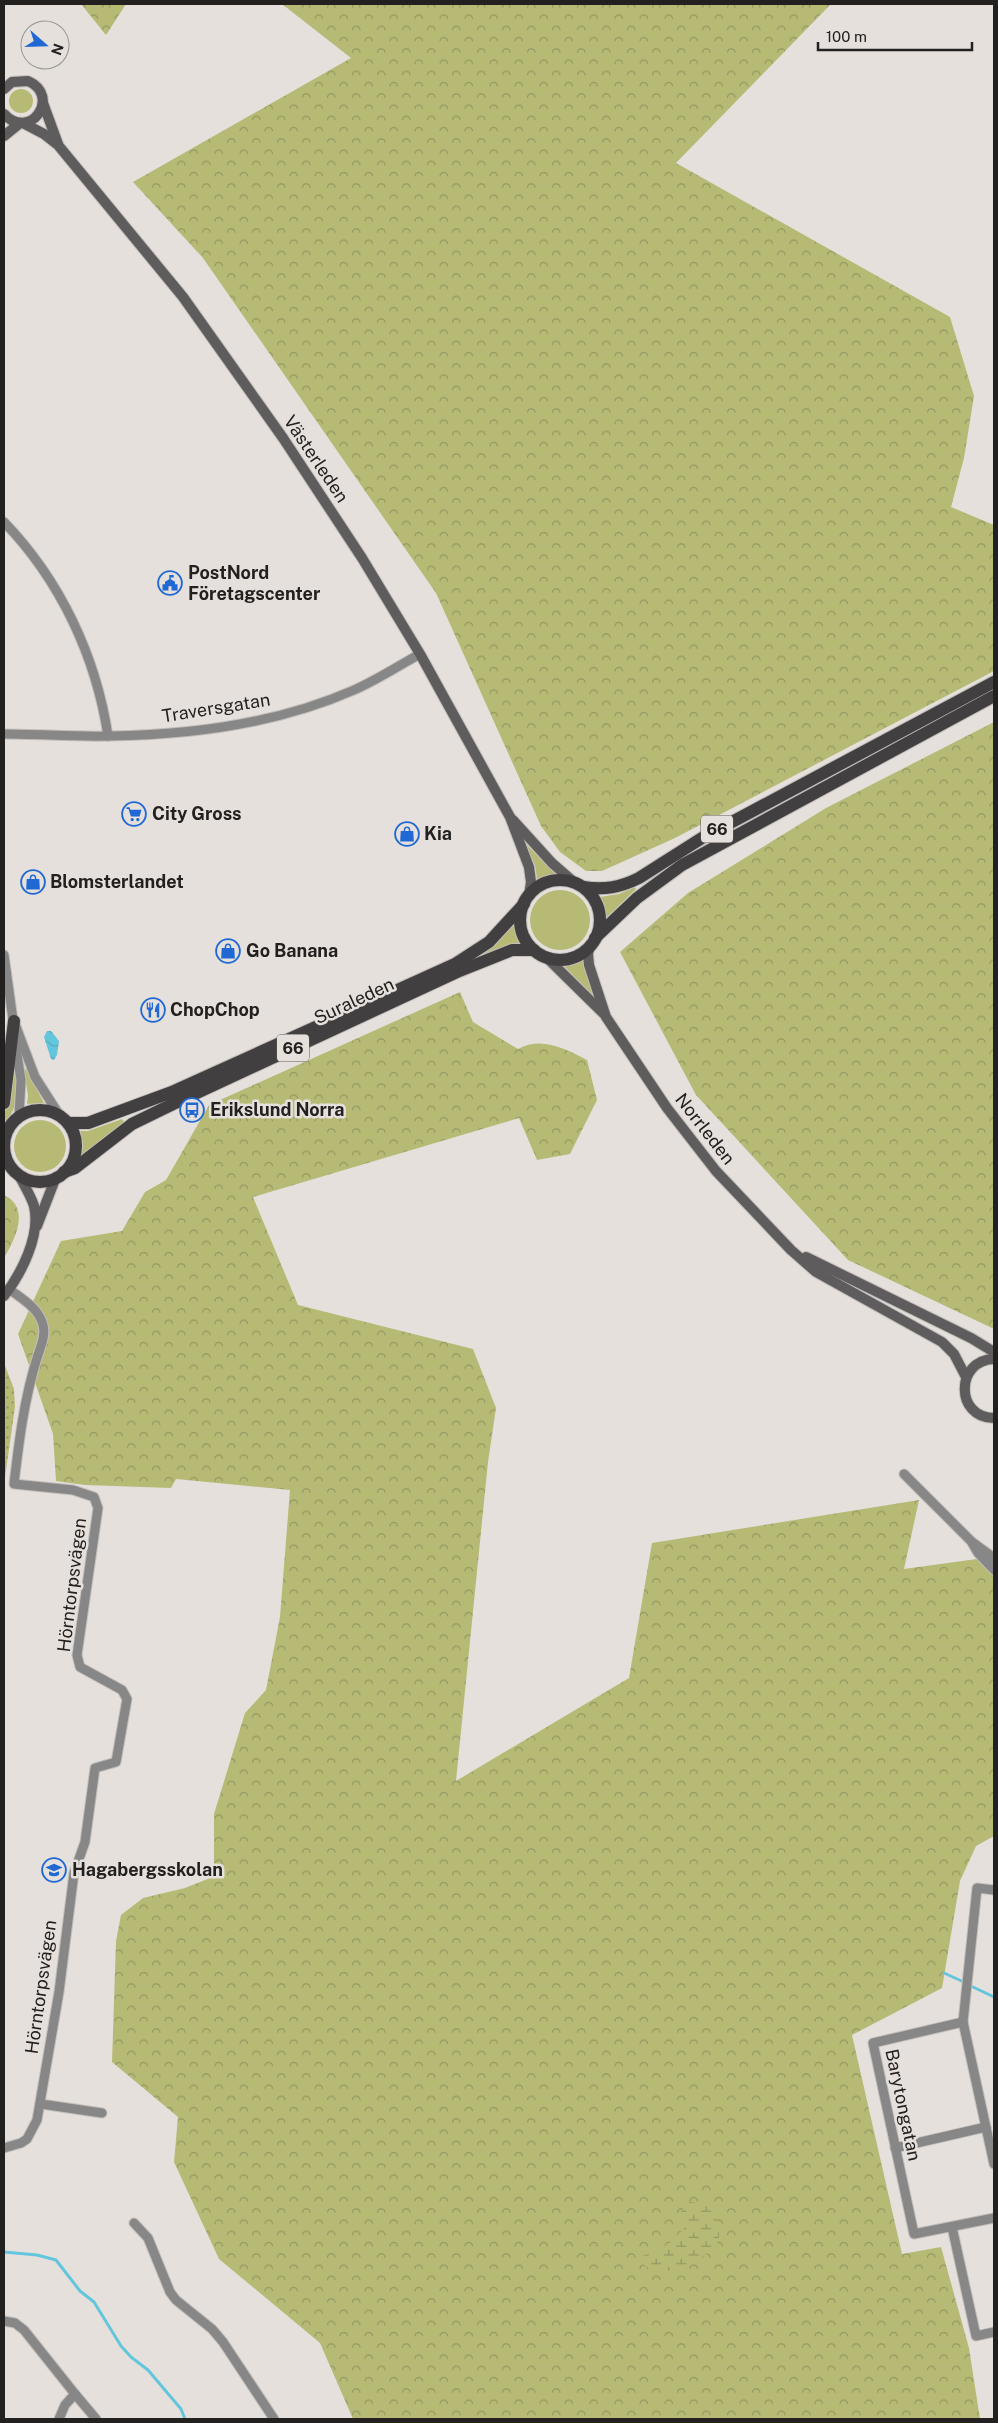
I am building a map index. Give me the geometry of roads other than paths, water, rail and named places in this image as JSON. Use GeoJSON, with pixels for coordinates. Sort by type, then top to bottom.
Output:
{"type":"FeatureCollection","features":[{"type":"Feature","properties":{"kind":"main road","name":"66"},"geometry":{"type":"LineString","coordinates":[[526,900],[538,887],[550,882],[564,880],[579,885],[604,889],[627,884],[702,838],[994,682]]}},
{"type":"Feature","properties":{"kind":"main road","name":"66"},"geometry":{"type":"LineString","coordinates":[[547,958],[561,960],[572,958],[593,942],[636,898],[682,865],[994,696]]}},
{"type":"Feature","properties":{"kind":"main road"},"geometry":{"type":"LineString","coordinates":[[579,885],[593,898],[598,911],[599,924],[593,942]]}},
{"type":"Feature","properties":{"kind":"main road"},"geometry":{"type":"LineString","coordinates":[[526,900],[520,917],[522,932],[534,950],[547,958]]}},
{"type":"Feature","properties":{"kind":"main road","name":"Suraleden"},"geometry":{"type":"LineString","coordinates":[[64,1120],[88,1123],[172,1092],[454,964],[489,942],[526,900]]}},
{"type":"Feature","properties":{"kind":"main road","name":"Suraleden"},"geometry":{"type":"LineString","coordinates":[[60,1175],[75,1168],[132,1124],[175,1103],[457,972],[512,950],[534,950]]}},
{"type":"Feature","properties":{"kind":"main road"},"geometry":{"type":"LineString","coordinates":[[4,1103],[14,1021]]}},
{"type":"Feature","properties":{"kind":"main road","name":"66"},"geometry":{"type":"LineString","coordinates":[[12,1123],[33,1110],[43,1110],[64,1120]]}},
{"type":"Feature","properties":{"kind":"main road"},"geometry":{"type":"LineString","coordinates":[[60,1175],[73,1160],[76,1151],[74,1135],[64,1120]]}},
{"type":"Feature","properties":{"kind":"main road"},"geometry":{"type":"LineString","coordinates":[[12,1123],[4,1144],[6,1156],[12,1170]]}},
{"type":"Feature","properties":{"kind":"main road","name":"66"},"geometry":{"type":"LineString","coordinates":[[12,1170],[36,1181],[60,1175]]}},
{"type":"Feature","properties":{"kind":"street","name":"Västerleden"},"geometry":{"type":"LineString","coordinates":[[8,81],[25,80],[33,83],[40,90],[58,145]]}},
{"type":"Feature","properties":{"kind":"street"},"geometry":{"type":"LineString","coordinates":[[4,89],[8,81]]}},
{"type":"Feature","properties":{"kind":"street"},"geometry":{"type":"LineString","coordinates":[[4,136],[21,123],[38,116],[43,103]]}},
{"type":"Feature","properties":{"kind":"street","name":"Västerleden"},"geometry":{"type":"LineString","coordinates":[[4,114],[10,119],[44,134],[58,145],[156,262],[200,321],[317,489],[420,654],[510,817],[529,867],[531,882],[526,900]]}},
{"type":"Feature","properties":{"kind":"street"},"geometry":{"type":"LineString","coordinates":[[4,522],[39,564],[75,625],[99,691],[108,736]]}},
{"type":"Feature","properties":{"kind":"street","name":"Traversgatan"},"geometry":{"type":"LineString","coordinates":[[4,734],[108,736],[189,731],[272,716],[318,704],[353,691],[420,654]]}},
{"type":"Feature","properties":{"kind":"street","name":"Västerleden"},"geometry":{"type":"LineString","coordinates":[[510,817],[552,863],[579,885]]}},
{"type":"Feature","properties":{"kind":"street","name":"Norrleden"},"geometry":{"type":"LineString","coordinates":[[593,942],[588,954],[589,965],[606,1016]]}},
{"type":"Feature","properties":{"kind":"street"},"geometry":{"type":"LineString","coordinates":[[4,955],[21,1080],[12,1123]]}},
{"type":"Feature","properties":{"kind":"street","name":"Norrleden"},"geometry":{"type":"LineString","coordinates":[[547,958],[606,1016],[667,1108],[716,1171],[791,1250],[816,1272],[942,1342],[954,1354],[966,1377]]}},
{"type":"Feature","properties":{"kind":"street"},"geometry":{"type":"LineString","coordinates":[[14,1021],[35,1077],[64,1120]]}},
{"type":"Feature","properties":{"kind":"street","name":"Hörntorpsvägen"},"geometry":{"type":"LineString","coordinates":[[4,2148],[21,2143],[30,2135],[37,2120],[59,1992],[74,1873],[85,1842],[95,1768],[116,1762],[127,1699],[122,1690],[80,1667],[77,1655],[98,1508],[94,1497],[74,1490],[14,1484],[23,1413],[28,1387],[43,1339],[43,1325],[35,1309],[6,1293],[26,1256],[35,1219],[34,1206],[12,1170]]}},
{"type":"Feature","properties":{"kind":"street","name":"Hörntorpsvägen"},"geometry":{"type":"LineString","coordinates":[[32,1236],[60,1175]]}},
{"type":"Feature","properties":{"kind":"street","name":"Norrleden"},"geometry":{"type":"LineString","coordinates":[[791,1250],[971,1338],[994,1352]]}},
{"type":"Feature","properties":{"kind":"street"},"geometry":{"type":"LineString","coordinates":[[993,1420],[980,1415],[967,1402],[964,1391],[966,1377],[975,1365],[994,1358]]}},
{"type":"Feature","properties":{"kind":"street"},"geometry":{"type":"LineString","coordinates":[[904,1474],[971,1541],[994,1558]]}},
{"type":"Feature","properties":{"kind":"street"},"geometry":{"type":"LineString","coordinates":[[971,1541],[978,1553],[994,1570]]}},
{"type":"Feature","properties":{"kind":"street"},"geometry":{"type":"LineString","coordinates":[[994,1890],[977,1888],[963,2022],[994,2164]]}},
{"type":"Feature","properties":{"kind":"street","name":"Barytongatan"},"geometry":{"type":"LineString","coordinates":[[952,2227],[914,2234],[873,2043],[963,2022]]}},
{"type":"Feature","properties":{"kind":"street"},"geometry":{"type":"LineString","coordinates":[[41,2104],[102,2113]]}},
{"type":"Feature","properties":{"kind":"street"},"geometry":{"type":"LineString","coordinates":[[895,2148],[986,2127]]}},
{"type":"Feature","properties":{"kind":"street"},"geometry":{"type":"LineString","coordinates":[[994,2218],[952,2227],[976,2336],[994,2332]]}},
{"type":"Feature","properties":{"kind":"street"},"geometry":{"type":"LineString","coordinates":[[134,2223],[148,2238],[170,2292],[176,2300],[212,2329],[274,2419]]}},
{"type":"Feature","properties":{"kind":"street"},"geometry":{"type":"LineString","coordinates":[[4,2321],[15,2323],[24,2330],[96,2419]]}},
{"type":"Feature","properties":{"kind":"street"},"geometry":{"type":"LineString","coordinates":[[59,2419],[65,2405],[75,2394]]}},
{"type":"Feature","properties":{"kind":"water"},"geometry":{"type":"Polygon","coordinates":[[[47,1031],[51,1031],[59,1041],[57,1055],[54,1060],[51,1059],[44,1037],[47,1031]]]}},
{"type":"Feature","properties":{"kind":"waterway"},"geometry":{"type":"LineString","coordinates":[[944,1973],[966,1983]]}},
{"type":"Feature","properties":{"kind":"waterway"},"geometry":{"type":"LineString","coordinates":[[973,1987],[994,1997]]}},
{"type":"Feature","properties":{"kind":"waterway"},"geometry":{"type":"LineString","coordinates":[[4,2252],[37,2255],[56,2260],[80,2291],[94,2302],[121,2346],[131,2357],[148,2370],[181,2409],[185,2419]]}},
{"type":"Feature","properties":{"kind":"place","name":"PostNord Företagscenter"},"geometry":{"type":"Point","coordinates":[170,583]}},
{"type":"Feature","properties":{"kind":"place","name":"City Gross"},"geometry":{"type":"Point","coordinates":[134,814]}},
{"type":"Feature","properties":{"kind":"place","name":"Kia"},"geometry":{"type":"Point","coordinates":[407,834]}},
{"type":"Feature","properties":{"kind":"place","name":"Blomsterlandet"},"geometry":{"type":"Point","coordinates":[33,882]}},
{"type":"Feature","properties":{"kind":"place","name":"Go Banana"},"geometry":{"type":"Point","coordinates":[228,951]}},
{"type":"Feature","properties":{"kind":"place","name":"ChopChop"},"geometry":{"type":"Point","coordinates":[153,1010]}},
{"type":"Feature","properties":{"kind":"place","name":"Erikslund Norra"},"geometry":{"type":"Point","coordinates":[192,1110]}},
{"type":"Feature","properties":{"kind":"place","name":"Hagabergsskolan"},"geometry":{"type":"Point","coordinates":[54,1870]}}]}
